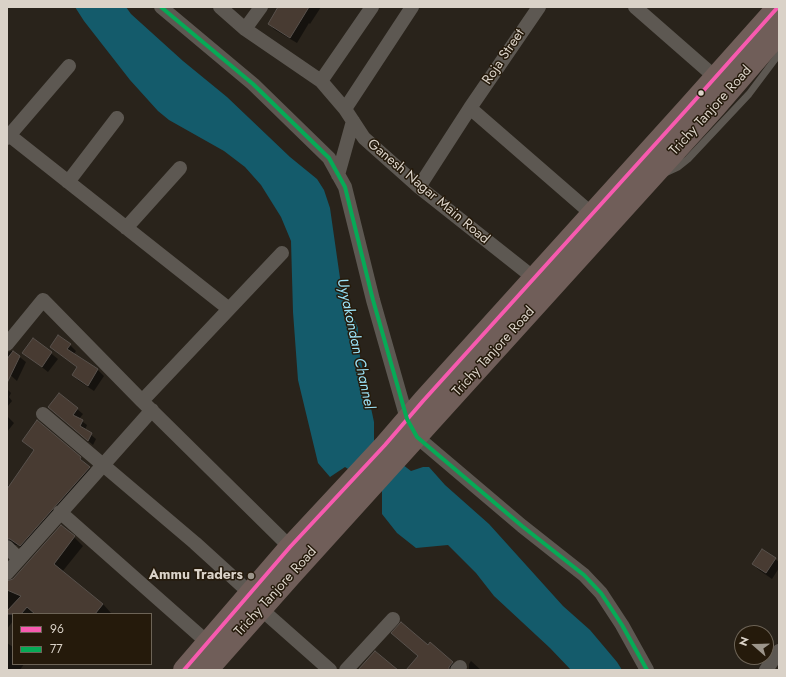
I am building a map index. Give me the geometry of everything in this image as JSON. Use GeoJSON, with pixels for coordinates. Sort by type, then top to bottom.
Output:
{"type":"FeatureCollection","features":[{"type":"Feature","properties":{"kind":"highway","name":"Trichy Tanjore Road"},"geometry":{"type":"LineString","coordinates":[[184,670],[207,642],[256,601],[393,450],[534,278],[778,7]]}},
{"type":"Feature","properties":{"kind":"highway","name":"Trichy Tanjore Road"},"geometry":{"type":"LineString","coordinates":[[412,428],[649,180],[779,33]]}},
{"type":"Feature","properties":{"kind":"highway","name":"Trichy Tanjore Road"},"geometry":{"type":"LineString","coordinates":[[207,670],[256,601],[290,547],[356,489]]}},
{"type":"Feature","properties":{"kind":"street"},"geometry":{"type":"LineString","coordinates":[[161,7],[253,84],[329,158],[345,187],[373,300],[412,428],[522,526],[584,575],[601,592],[622,625],[647,670]]}},
{"type":"Feature","properties":{"kind":"street","name":"Ganesh Nagar Main Road"},"geometry":{"type":"LineString","coordinates":[[220,7],[246,29],[321,81],[345,109],[364,138],[419,187],[534,278]]}},
{"type":"Feature","properties":{"kind":"street"},"geometry":{"type":"LineString","coordinates":[[246,29],[261,7]]}},
{"type":"Feature","properties":{"kind":"street"},"geometry":{"type":"LineString","coordinates":[[321,81],[372,7]]}},
{"type":"Feature","properties":{"kind":"street"},"geometry":{"type":"LineString","coordinates":[[345,109],[412,7]]}},
{"type":"Feature","properties":{"kind":"street","name":"Roja Street"},"geometry":{"type":"LineString","coordinates":[[419,187],[470,108],[539,7]]}},
{"type":"Feature","properties":{"kind":"street"},"geometry":{"type":"LineString","coordinates":[[635,7],[715,77]]}},
{"type":"Feature","properties":{"kind":"street"},"geometry":{"type":"LineString","coordinates":[[69,66],[8,137],[68,182],[229,309]]}},
{"type":"Feature","properties":{"kind":"street"},"geometry":{"type":"LineString","coordinates":[[470,108],[592,214]]}},
{"type":"Feature","properties":{"kind":"street"},"geometry":{"type":"LineString","coordinates":[[68,182],[117,118]]}},
{"type":"Feature","properties":{"kind":"street"},"geometry":{"type":"LineString","coordinates":[[338,175],[353,121]]}},
{"type":"Feature","properties":{"kind":"street"},"geometry":{"type":"LineString","coordinates":[[126,228],[180,168]]}},
{"type":"Feature","properties":{"kind":"street"},"geometry":{"type":"LineString","coordinates":[[7,573],[102,464],[147,406],[229,309],[282,253]]}},
{"type":"Feature","properties":{"kind":"street"},"geometry":{"type":"LineString","coordinates":[[7,344],[43,300],[147,406],[290,547]]}},
{"type":"Feature","properties":{"kind":"street"},"geometry":{"type":"LineString","coordinates":[[43,414],[195,543],[330,670]]}},
{"type":"Feature","properties":{"kind":"street"},"geometry":{"type":"LineString","coordinates":[[60,512],[207,642]]}},
{"type":"Feature","properties":{"kind":"street"},"geometry":{"type":"LineString","coordinates":[[7,547],[20,559]]}},
{"type":"Feature","properties":{"kind":"street"},"geometry":{"type":"LineString","coordinates":[[346,670],[393,619]]}},
{"type":"Feature","properties":{"kind":"street"},"geometry":{"type":"LineString","coordinates":[[766,670],[779,650]]}},
{"type":"Feature","properties":{"kind":"lane"},"geometry":{"type":"LineString","coordinates":[[649,180],[670,172],[688,159],[749,94],[779,54]]}},
{"type":"Feature","properties":{"kind":"water","name":"Uyyakondan Channel"},"geometry":{"type":"Polygon","coordinates":[[[75,7],[126,7],[131,14],[183,61],[227,97],[290,157],[317,179],[324,190],[330,208],[342,292],[358,328],[358,347],[374,422],[374,440],[378,446],[411,471],[423,467],[429,467],[445,485],[489,524],[563,606],[590,630],[622,670],[571,670],[550,648],[494,596],[476,573],[448,545],[416,548],[397,533],[382,514],[382,491],[345,467],[330,477],[318,463],[298,380],[293,312],[291,241],[281,217],[261,185],[245,167],[224,151],[169,120],[158,111],[130,80],[84,21],[75,7]]]}},
{"type":"Feature","properties":{"kind":"building"},"geometry":{"type":"Polygon","coordinates":[[[278,7],[309,7],[290,38],[268,24],[278,7]]]}},
{"type":"Feature","properties":{"kind":"building"},"geometry":{"type":"Polygon","coordinates":[[[58,335],[71,344],[67,349],[98,369],[88,386],[72,375],[77,367],[50,347],[58,335]]]}},
{"type":"Feature","properties":{"kind":"building"},"geometry":{"type":"Polygon","coordinates":[[[33,338],[52,352],[42,367],[22,353],[33,338]]]}},
{"type":"Feature","properties":{"kind":"building"},"geometry":{"type":"Polygon","coordinates":[[[13,351],[20,356],[7,383],[7,359],[13,351]]]}},
{"type":"Feature","properties":{"kind":"building"},"geometry":{"type":"Polygon","coordinates":[[[59,393],[78,408],[73,415],[83,420],[80,426],[92,433],[88,441],[48,407],[59,393]]]}},
{"type":"Feature","properties":{"kind":"building"},"geometry":{"type":"Polygon","coordinates":[[[37,420],[81,457],[80,459],[90,467],[20,546],[10,539],[7,539],[7,489],[34,450],[22,441],[37,420]]]}},
{"type":"Feature","properties":{"kind":"building"},"geometry":{"type":"Polygon","coordinates":[[[61,525],[75,536],[54,564],[103,604],[96,613],[34,613],[27,607],[22,613],[7,614],[7,611],[21,596],[7,590],[7,581],[13,579],[61,525]]]}},
{"type":"Feature","properties":{"kind":"building"},"geometry":{"type":"Polygon","coordinates":[[[762,549],[776,558],[766,573],[752,564],[762,549]]]}},
{"type":"Feature","properties":{"kind":"building"},"geometry":{"type":"Polygon","coordinates":[[[401,622],[428,645],[430,642],[453,662],[449,667],[449,670],[406,670],[418,656],[391,633],[401,622]]]}},
{"type":"Feature","properties":{"kind":"building"},"geometry":{"type":"Polygon","coordinates":[[[375,651],[398,670],[358,670],[375,651]]]}},
{"type":"Feature","properties":{"kind":"transit line","name":"77"},"geometry":{"type":"LineString","coordinates":[[161,7],[253,84],[329,158],[345,187],[373,300],[407,419],[417,437],[522,526],[584,575],[601,593],[622,625],[647,670]]}},
{"type":"Feature","properties":{"kind":"transit line","name":"96"},"geometry":{"type":"LineString","coordinates":[[184,670],[290,547],[385,445],[778,7]]}},
{"type":"Feature","properties":{"kind":"place","name":"Ammu Traders"},"geometry":{"type":"Point","coordinates":[251,576]}}]}
